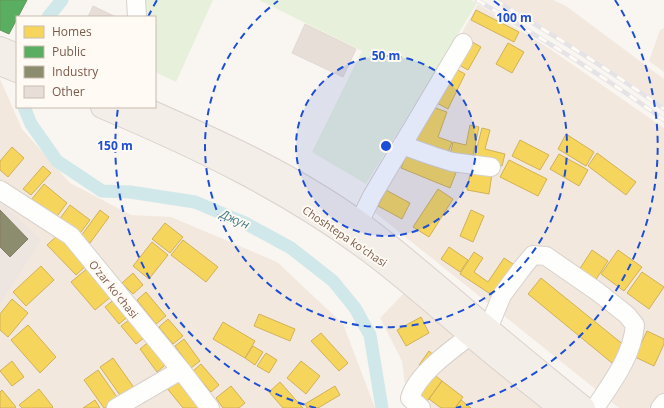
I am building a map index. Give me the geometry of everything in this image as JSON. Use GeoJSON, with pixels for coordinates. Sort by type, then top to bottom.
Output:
{"type":"FeatureCollection","features":[{"type":"Feature","properties":{"kind":"main road"},"geometry":{"type":"LineString","coordinates":[[0,48],[16,55]]}},
{"type":"Feature","properties":{"kind":"main road"},"geometry":{"type":"LineString","coordinates":[[0,64],[16,72]]}},
{"type":"Feature","properties":{"kind":"main road","name":"Choshtepa ko'chasi"},"geometry":{"type":"LineString","coordinates":[[104,108],[227,164],[322,219],[374,254],[584,408]]}},
{"type":"Feature","properties":{"kind":"main road","name":"Choshtepa ko'chasi"},"geometry":{"type":"LineString","coordinates":[[143,108],[220,142],[260,162],[359,222],[406,259],[553,406]]}},
{"type":"Feature","properties":{"kind":"street"},"geometry":{"type":"LineString","coordinates":[[136,0],[137,16]]}},
{"type":"Feature","properties":{"kind":"street"},"geometry":{"type":"LineString","coordinates":[[359,222],[372,196],[463,43]]}},
{"type":"Feature","properties":{"kind":"street"},"geometry":{"type":"LineString","coordinates":[[402,145],[452,162],[491,167]]}},
{"type":"Feature","properties":{"kind":"street","name":"O'zar ko'chasi"},"geometry":{"type":"LineString","coordinates":[[0,190],[71,236],[181,370],[210,408]]}},
{"type":"Feature","properties":{"kind":"street"},"geometry":{"type":"LineString","coordinates":[[421,408],[410,398],[419,382],[443,356],[479,332],[502,295],[533,255],[546,256],[598,292],[627,315],[635,325],[634,337],[623,364],[595,408]]}},
{"type":"Feature","properties":{"kind":"street"},"geometry":{"type":"LineString","coordinates":[[116,408],[181,370]]}},
{"type":"Feature","properties":{"kind":"street"},"geometry":{"type":"LineString","coordinates":[[660,408],[664,403]]}},
{"type":"Feature","properties":{"kind":"shaded area"},"geometry":{"type":"Polygon","coordinates":[[[492,0],[553,0],[566,6],[664,79],[664,107],[631,83],[492,0]]]}},
{"type":"Feature","properties":{"kind":"shaded area"},"geometry":{"type":"Polygon","coordinates":[[[478,4],[550,49],[664,128],[664,408],[619,408],[363,203],[400,144],[478,4]]]}},
{"type":"Feature","properties":{"kind":"shaded area"},"geometry":{"type":"Polygon","coordinates":[[[664,28],[664,72],[649,61],[660,30],[664,28]]]}},
{"type":"Feature","properties":{"kind":"shaded area"},"geometry":{"type":"Polygon","coordinates":[[[0,79],[22,129],[70,183],[131,215],[171,217],[277,262],[343,324],[375,408],[0,408],[0,79]]]}},
{"type":"Feature","properties":{"kind":"shaded area"},"geometry":{"type":"Polygon","coordinates":[[[0,201],[41,240],[0,304],[0,201]]]}},
{"type":"Feature","properties":{"kind":"shaded area"},"geometry":{"type":"Polygon","coordinates":[[[406,291],[542,408],[416,408],[407,401],[402,361],[380,318],[406,291]]]}},
{"type":"Feature","properties":{"kind":"green space"},"geometry":{"type":"Polygon","coordinates":[[[140,0],[213,0],[176,82],[156,72],[156,16],[142,16],[140,0]]]}},
{"type":"Feature","properties":{"kind":"green space"},"geometry":{"type":"Polygon","coordinates":[[[259,0],[471,0],[477,3],[366,184],[312,152],[362,51],[259,0]]]}},
{"type":"Feature","properties":{"kind":"building: Homes"},"geometry":{"type":"Polygon","coordinates":[[[476,10],[519,32],[514,42],[471,20],[476,10]]]}},
{"type":"Feature","properties":{"kind":"building: Homes"},"geometry":{"type":"Polygon","coordinates":[[[467,39],[481,47],[468,70],[454,62],[467,39]]]}},
{"type":"Feature","properties":{"kind":"building: Homes"},"geometry":{"type":"Polygon","coordinates":[[[508,43],[524,52],[512,73],[496,64],[508,43]]]}},
{"type":"Feature","properties":{"kind":"building: Homes"},"geometry":{"type":"Polygon","coordinates":[[[452,67],[465,74],[448,109],[435,102],[452,67]]]}},
{"type":"Feature","properties":{"kind":"building: Homes"},"geometry":{"type":"Polygon","coordinates":[[[427,105],[447,112],[438,137],[452,142],[446,158],[413,146],[427,105]]]}},
{"type":"Feature","properties":{"kind":"building: Homes"},"geometry":{"type":"Polygon","coordinates":[[[470,125],[479,127],[472,160],[450,155],[453,142],[466,145],[470,125]]]}},
{"type":"Feature","properties":{"kind":"building: Homes"},"geometry":{"type":"Polygon","coordinates":[[[482,128],[490,130],[485,149],[505,154],[502,166],[474,159],[482,128]]]}},
{"type":"Feature","properties":{"kind":"building: Homes"},"geometry":{"type":"Polygon","coordinates":[[[566,134],[594,152],[586,166],[558,149],[566,134]]]}},
{"type":"Feature","properties":{"kind":"building: Homes"},"geometry":{"type":"Polygon","coordinates":[[[520,140],[549,155],[540,170],[512,156],[520,140]]]}},
{"type":"Feature","properties":{"kind":"building: Homes"},"geometry":{"type":"Polygon","coordinates":[[[12,147],[24,158],[8,177],[0,170],[0,161],[12,147]]]}},
{"type":"Feature","properties":{"kind":"building: Homes"},"geometry":{"type":"Polygon","coordinates":[[[408,151],[457,170],[450,188],[401,168],[408,151]]]}},
{"type":"Feature","properties":{"kind":"building: Homes"},"geometry":{"type":"Polygon","coordinates":[[[597,153],[636,182],[626,195],[588,166],[597,153]]]}},
{"type":"Feature","properties":{"kind":"building: Homes"},"geometry":{"type":"Polygon","coordinates":[[[559,154],[588,170],[579,186],[550,169],[559,154]]]}},
{"type":"Feature","properties":{"kind":"building: Homes"},"geometry":{"type":"Polygon","coordinates":[[[509,160],[547,179],[538,196],[500,177],[509,160]]]}},
{"type":"Feature","properties":{"kind":"building: Homes"},"geometry":{"type":"Polygon","coordinates":[[[43,166],[51,173],[31,195],[23,189],[43,166]]]}},
{"type":"Feature","properties":{"kind":"building: Homes"},"geometry":{"type":"Polygon","coordinates":[[[471,169],[492,173],[489,194],[467,190],[471,169]]]}},
{"type":"Feature","properties":{"kind":"building: Homes"},"geometry":{"type":"Polygon","coordinates":[[[44,184],[67,203],[55,219],[31,200],[44,184]]]}},
{"type":"Feature","properties":{"kind":"building: Homes"},"geometry":{"type":"Polygon","coordinates":[[[438,189],[453,199],[429,237],[413,227],[438,189]]]}},
{"type":"Feature","properties":{"kind":"building: Homes"},"geometry":{"type":"Polygon","coordinates":[[[386,190],[410,203],[402,219],[378,206],[386,190]]]}},
{"type":"Feature","properties":{"kind":"building: Homes"},"geometry":{"type":"Polygon","coordinates":[[[70,205],[90,220],[78,236],[58,221],[70,205]]]}},
{"type":"Feature","properties":{"kind":"building: Homes"},"geometry":{"type":"Polygon","coordinates":[[[100,210],[109,217],[90,243],[81,236],[100,210]]]}},
{"type":"Feature","properties":{"kind":"building: Homes"},"geometry":{"type":"Polygon","coordinates":[[[471,210],[484,216],[473,242],[460,236],[471,210]]]}},
{"type":"Feature","properties":{"kind":"building: Homes"},"geometry":{"type":"Polygon","coordinates":[[[165,223],[183,237],[170,253],[152,239],[165,223]]]}},
{"type":"Feature","properties":{"kind":"building: Homes"},"geometry":{"type":"Polygon","coordinates":[[[59,234],[88,264],[76,275],[47,245],[59,234]]]}},
{"type":"Feature","properties":{"kind":"building: Homes"},"geometry":{"type":"Polygon","coordinates":[[[183,240],[218,267],[206,282],[171,255],[183,240]]]}},
{"type":"Feature","properties":{"kind":"building: Homes"},"geometry":{"type":"Polygon","coordinates":[[[152,242],[168,255],[149,279],[133,266],[152,242]]]}},
{"type":"Feature","properties":{"kind":"building: Homes"},"geometry":{"type":"Polygon","coordinates":[[[449,247],[468,260],[460,272],[441,259],[449,247]]]}},
{"type":"Feature","properties":{"kind":"building: Homes"},"geometry":{"type":"Polygon","coordinates":[[[592,250],[608,261],[593,284],[577,273],[592,250]]]}},
{"type":"Feature","properties":{"kind":"building: Homes"},"geometry":{"type":"Polygon","coordinates":[[[618,250],[642,267],[624,291],[601,274],[618,250]]]}},
{"type":"Feature","properties":{"kind":"building: Homes"},"geometry":{"type":"Polygon","coordinates":[[[474,252],[483,258],[474,272],[488,282],[504,258],[516,266],[495,297],[460,274],[474,252]]]}},
{"type":"Feature","properties":{"kind":"building: Homes"},"geometry":{"type":"Polygon","coordinates":[[[41,266],[54,280],[26,306],[13,292],[41,266]]]}},
{"type":"Feature","properties":{"kind":"building: Homes"},"geometry":{"type":"Polygon","coordinates":[[[89,267],[113,295],[95,310],[71,282],[89,267]]]}},
{"type":"Feature","properties":{"kind":"building: Homes"},"geometry":{"type":"Polygon","coordinates":[[[642,272],[664,287],[649,309],[627,293],[642,272]]]}},
{"type":"Feature","properties":{"kind":"building: Homes"},"geometry":{"type":"Polygon","coordinates":[[[133,273],[143,285],[133,294],[122,283],[133,273]]]}},
{"type":"Feature","properties":{"kind":"building: Homes"},"geometry":{"type":"Polygon","coordinates":[[[541,278],[625,346],[612,363],[528,294],[541,278]]]}},
{"type":"Feature","properties":{"kind":"building: Homes"},"geometry":{"type":"Polygon","coordinates":[[[146,292],[166,316],[156,324],[137,300],[146,292]]]}},
{"type":"Feature","properties":{"kind":"building: Homes"},"geometry":{"type":"Polygon","coordinates":[[[117,297],[131,314],[119,324],[105,307],[117,297]]]}},
{"type":"Feature","properties":{"kind":"building: Homes"},"geometry":{"type":"Polygon","coordinates":[[[12,299],[28,313],[8,337],[0,330],[0,314],[12,299]]]}},
{"type":"Feature","properties":{"kind":"building: Homes"},"geometry":{"type":"Polygon","coordinates":[[[259,314],[295,329],[290,341],[254,326],[259,314]]]}},
{"type":"Feature","properties":{"kind":"building: Homes"},"geometry":{"type":"Polygon","coordinates":[[[133,317],[148,335],[136,344],[121,326],[133,317]]]}},
{"type":"Feature","properties":{"kind":"building: Homes"},"geometry":{"type":"Polygon","coordinates":[[[421,317],[429,333],[406,346],[397,330],[421,317]]]}},
{"type":"Feature","properties":{"kind":"building: Homes"},"geometry":{"type":"Polygon","coordinates":[[[168,319],[183,336],[173,344],[159,327],[168,319]]]}},
{"type":"Feature","properties":{"kind":"building: Homes"},"geometry":{"type":"Polygon","coordinates":[[[223,322],[255,341],[245,358],[213,339],[223,322]]]}},
{"type":"Feature","properties":{"kind":"building: Homes"},"geometry":{"type":"Polygon","coordinates":[[[28,325],[56,357],[40,373],[11,340],[28,325]]]}},
{"type":"Feature","properties":{"kind":"building: Homes"},"geometry":{"type":"Polygon","coordinates":[[[647,331],[664,339],[664,344],[654,366],[635,357],[647,331]]]}},
{"type":"Feature","properties":{"kind":"building: Homes"},"geometry":{"type":"Polygon","coordinates":[[[321,333],[348,363],[339,371],[311,341],[321,333]]]}},
{"type":"Feature","properties":{"kind":"building: Homes"},"geometry":{"type":"Polygon","coordinates":[[[184,339],[200,361],[191,368],[175,346],[184,339]]]}},
{"type":"Feature","properties":{"kind":"building: Homes"},"geometry":{"type":"Polygon","coordinates":[[[151,340],[169,362],[157,372],[140,349],[151,340]]]}},
{"type":"Feature","properties":{"kind":"building: Homes"},"geometry":{"type":"Polygon","coordinates":[[[253,346],[263,352],[255,365],[245,358],[253,346]]]}},
{"type":"Feature","properties":{"kind":"building: Homes"},"geometry":{"type":"Polygon","coordinates":[[[429,351],[436,357],[426,370],[419,365],[429,351]]]}},
{"type":"Feature","properties":{"kind":"building: Homes"},"geometry":{"type":"Polygon","coordinates":[[[266,353],[277,360],[269,373],[257,366],[266,353]]]}},
{"type":"Feature","properties":{"kind":"building: Homes"},"geometry":{"type":"Polygon","coordinates":[[[113,358],[135,389],[122,398],[100,367],[113,358]]]}},
{"type":"Feature","properties":{"kind":"building: Homes"},"geometry":{"type":"Polygon","coordinates":[[[12,361],[24,377],[12,386],[0,371],[12,361]]]}},
{"type":"Feature","properties":{"kind":"building: Homes"},"geometry":{"type":"Polygon","coordinates":[[[301,361],[320,376],[306,394],[287,378],[301,361]]]}},
{"type":"Feature","properties":{"kind":"building: Homes"},"geometry":{"type":"Polygon","coordinates":[[[201,364],[219,385],[211,392],[193,371],[201,364]]]}},
{"type":"Feature","properties":{"kind":"building: Homes"},"geometry":{"type":"Polygon","coordinates":[[[98,370],[119,400],[108,408],[104,408],[84,380],[98,370]]]}},
{"type":"Feature","properties":{"kind":"building: Homes"},"geometry":{"type":"Polygon","coordinates":[[[432,373],[442,381],[425,404],[414,396],[432,373]]]}},
{"type":"Feature","properties":{"kind":"building: Homes"},"geometry":{"type":"Polygon","coordinates":[[[179,377],[203,408],[183,408],[166,387],[179,377]]]}},
{"type":"Feature","properties":{"kind":"building: Homes"},"geometry":{"type":"Polygon","coordinates":[[[442,381],[463,397],[455,408],[441,408],[429,399],[442,381]]]}},
{"type":"Feature","properties":{"kind":"building: Homes"},"geometry":{"type":"Polygon","coordinates":[[[280,382],[303,408],[283,408],[269,392],[280,382]]]}},
{"type":"Feature","properties":{"kind":"building: Homes"},"geometry":{"type":"Polygon","coordinates":[[[231,386],[245,403],[239,408],[223,408],[216,398],[231,386]]]}},
{"type":"Feature","properties":{"kind":"building: Homes"},"geometry":{"type":"Polygon","coordinates":[[[335,386],[340,395],[318,408],[307,408],[305,404],[335,386]]]}},
{"type":"Feature","properties":{"kind":"building: Homes"},"geometry":{"type":"Polygon","coordinates":[[[39,389],[53,407],[52,408],[22,408],[19,405],[39,389]]]}},
{"type":"Feature","properties":{"kind":"building: Homes"},"geometry":{"type":"Polygon","coordinates":[[[2,390],[16,407],[0,408],[0,392],[2,390]]]}},
{"type":"Feature","properties":{"kind":"building: Homes"},"geometry":{"type":"Polygon","coordinates":[[[95,400],[100,408],[83,408],[95,400]]]}},
{"type":"Feature","properties":{"kind":"building: Homes"},"geometry":{"type":"Polygon","coordinates":[[[461,400],[471,408],[455,408],[461,400]]]}},
{"type":"Feature","properties":{"kind":"building: Public"},"geometry":{"type":"Polygon","coordinates":[[[0,0],[27,0],[19,16],[16,16],[16,21],[9,34],[0,30],[0,0]]]}},
{"type":"Feature","properties":{"kind":"building: Industry"},"geometry":{"type":"Polygon","coordinates":[[[0,210],[28,239],[10,257],[0,247],[0,210]]]}},
{"type":"Feature","properties":{"kind":"building: Other"},"geometry":{"type":"Polygon","coordinates":[[[93,6],[114,16],[88,16],[93,6]]]}},
{"type":"Feature","properties":{"kind":"building: Other"},"geometry":{"type":"Polygon","coordinates":[[[305,24],[356,49],[343,77],[292,53],[305,24]]]}},
{"type":"Feature","properties":{"kind":"waterway","name":"Джун"},"geometry":{"type":"LineString","coordinates":[[49,16],[62,0]]}},
{"type":"Feature","properties":{"kind":"waterway","name":"Джун"},"geometry":{"type":"LineString","coordinates":[[24,108],[31,124],[57,161],[102,191],[130,192],[195,202],[245,223],[291,248],[333,281],[355,308],[370,335],[382,408]]}},
{"type":"Feature","properties":{"kind":"railway"},"geometry":{"type":"LineString","coordinates":[[477,0],[595,73],[664,120]]}},
{"type":"Feature","properties":{"kind":"railway"},"geometry":{"type":"LineString","coordinates":[[495,0],[602,67],[664,109]]}}]}
